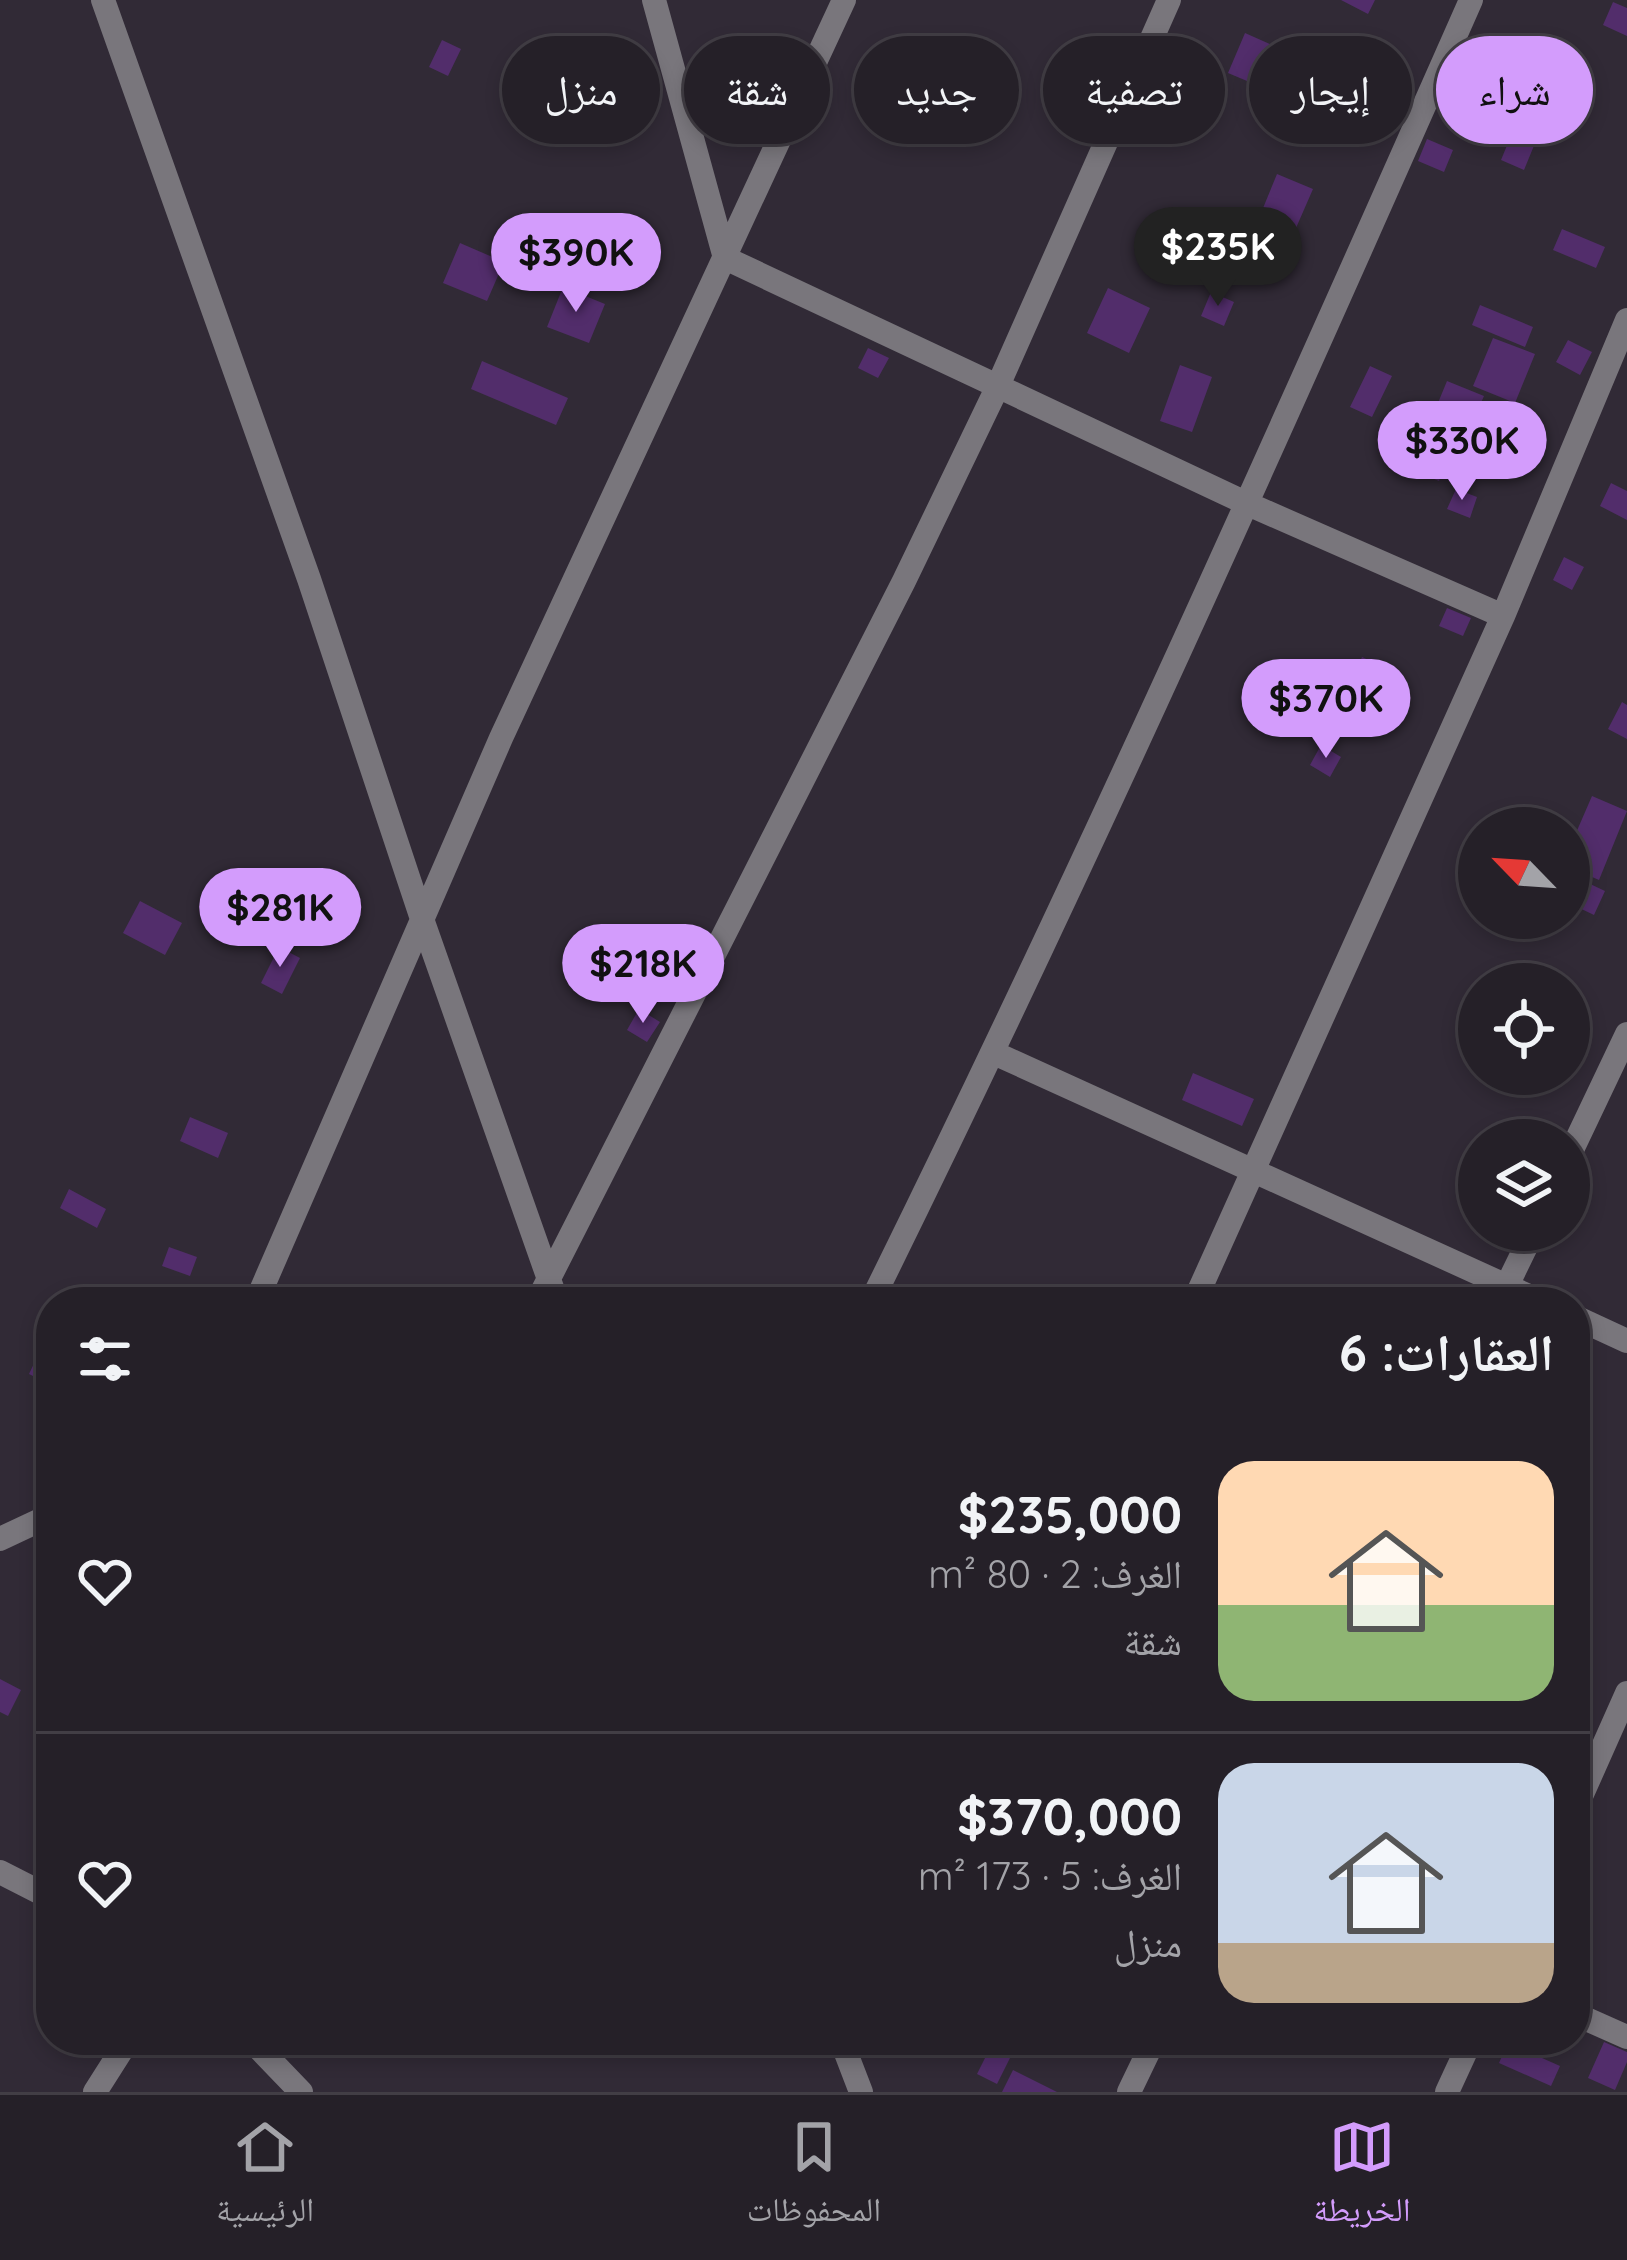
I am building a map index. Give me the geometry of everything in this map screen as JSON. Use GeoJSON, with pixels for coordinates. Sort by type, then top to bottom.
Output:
{"type":"FeatureCollection","features":[{"type":"Feature","properties":{"kind":"street"},"geometry":{"type":"LineString","coordinates":[[103,0],[309,578],[545,1287]]}},
{"type":"Feature","properties":{"kind":"street"},"geometry":{"type":"LineString","coordinates":[[654,0],[725,258],[1248,504],[1504,616]]}},
{"type":"Feature","properties":{"kind":"street"},"geometry":{"type":"LineString","coordinates":[[263,1287],[510,717],[844,0]]}},
{"type":"Feature","properties":{"kind":"street"},"geometry":{"type":"LineString","coordinates":[[552,1287],[997,388],[1169,0]]}},
{"type":"Feature","properties":{"kind":"street"},"geometry":{"type":"LineString","coordinates":[[879,1287],[994,1053],[1248,504],[1471,0]]}},
{"type":"Feature","properties":{"kind":"street"},"geometry":{"type":"LineString","coordinates":[[1201,1287],[1504,616],[1627,320]]}},
{"type":"Feature","properties":{"kind":"street"},"geometry":{"type":"LineString","coordinates":[[1587,1119],[1627,1034]]}},
{"type":"Feature","properties":{"kind":"street"},"geometry":{"type":"LineString","coordinates":[[994,1053],[1255,1169],[1489,1287]]}},
{"type":"Feature","properties":{"kind":"street"},"geometry":{"type":"LineString","coordinates":[[1506,1287],[1524,1251]]}},
{"type":"Feature","properties":{"kind":"street"},"geometry":{"type":"LineString","coordinates":[[1590,1324],[1627,1341]]}},
{"type":"Feature","properties":{"kind":"street"},"geometry":{"type":"LineString","coordinates":[[0,1539],[36,1522]]}},
{"type":"Feature","properties":{"kind":"street"},"geometry":{"type":"LineString","coordinates":[[1590,1776],[1627,1693]]}},
{"type":"Feature","properties":{"kind":"street"},"geometry":{"type":"LineString","coordinates":[[0,1872],[36,1890]]}},
{"type":"Feature","properties":{"kind":"street"},"geometry":{"type":"LineString","coordinates":[[1590,2021],[1627,2038]]}},
{"type":"Feature","properties":{"kind":"street"},"geometry":{"type":"LineString","coordinates":[[94,2092],[118,2055]]}},
{"type":"Feature","properties":{"kind":"street"},"geometry":{"type":"LineString","coordinates":[[265,2055],[301,2092]]}},
{"type":"Feature","properties":{"kind":"street"},"geometry":{"type":"LineString","coordinates":[[850,2055],[861,2092]]}},
{"type":"Feature","properties":{"kind":"street"},"geometry":{"type":"LineString","coordinates":[[1129,2092],[1147,2055]]}},
{"type":"Feature","properties":{"kind":"street"},"geometry":{"type":"LineString","coordinates":[[1447,2092],[1465,2055]]}},
{"type":"Feature","properties":{"kind":"building"},"geometry":{"type":"Polygon","coordinates":[[[1341,0],[1375,0],[1368,14],[1341,0]]]}},
{"type":"Feature","properties":{"kind":"building"},"geometry":{"type":"Polygon","coordinates":[[[1613,2],[1627,8],[1627,36],[1603,25],[1613,2]]]}},
{"type":"Feature","properties":{"kind":"building"},"geometry":{"type":"Polygon","coordinates":[[[1245,33],[1252,36],[1249,82],[1228,73],[1245,33]]]}},
{"type":"Feature","properties":{"kind":"building"},"geometry":{"type":"Polygon","coordinates":[[[442,40],[461,49],[448,76],[429,67],[442,40]]]}},
{"type":"Feature","properties":{"kind":"building"},"geometry":{"type":"Polygon","coordinates":[[[1427,139],[1453,150],[1444,172],[1418,161],[1427,139]]]}},
{"type":"Feature","properties":{"kind":"building"},"geometry":{"type":"Polygon","coordinates":[[[1508,144],[1535,144],[1524,170],[1501,160],[1508,144]]]}},
{"type":"Feature","properties":{"kind":"building"},"geometry":{"type":"Polygon","coordinates":[[[1277,174],[1313,189],[1296,228],[1261,213],[1277,174]]]}},
{"type":"Feature","properties":{"kind":"building"},"geometry":{"type":"Polygon","coordinates":[[[1562,229],[1605,247],[1596,268],[1553,250],[1562,229]]]}},
{"type":"Feature","properties":{"kind":"building"},"geometry":{"type":"Polygon","coordinates":[[[460,243],[504,262],[487,301],[443,283],[460,243]]]}},
{"type":"Feature","properties":{"kind":"building"},"geometry":{"type":"Polygon","coordinates":[[[563,287],[605,304],[589,343],[547,327],[563,287]]]}},
{"type":"Feature","properties":{"kind":"building"},"geometry":{"type":"Polygon","coordinates":[[[1108,288],[1150,308],[1129,353],[1087,333],[1108,288]]]}},
{"type":"Feature","properties":{"kind":"building"},"geometry":{"type":"Polygon","coordinates":[[[1211,292],[1234,302],[1224,326],[1201,316],[1211,292]]]}},
{"type":"Feature","properties":{"kind":"building"},"geometry":{"type":"Polygon","coordinates":[[[1480,305],[1533,327],[1525,347],[1472,325],[1480,305]]]}},
{"type":"Feature","properties":{"kind":"building"},"geometry":{"type":"Polygon","coordinates":[[[1493,338],[1535,354],[1515,403],[1473,386],[1493,338]]]}},
{"type":"Feature","properties":{"kind":"building"},"geometry":{"type":"Polygon","coordinates":[[[1568,340],[1592,352],[1580,375],[1556,362],[1568,340]]]}},
{"type":"Feature","properties":{"kind":"building"},"geometry":{"type":"Polygon","coordinates":[[[868,348],[889,358],[878,378],[858,368],[868,348]]]}},
{"type":"Feature","properties":{"kind":"building"},"geometry":{"type":"Polygon","coordinates":[[[482,361],[568,398],[556,425],[471,389],[482,361]]]}},
{"type":"Feature","properties":{"kind":"building"},"geometry":{"type":"Polygon","coordinates":[[[1180,365],[1212,377],[1192,432],[1160,421],[1180,365]]]}},
{"type":"Feature","properties":{"kind":"building"},"geometry":{"type":"Polygon","coordinates":[[[1370,366],[1392,376],[1372,417],[1350,407],[1370,366]]]}},
{"type":"Feature","properties":{"kind":"building"},"geometry":{"type":"Polygon","coordinates":[[[1447,381],[1484,396],[1469,430],[1433,415],[1447,381]]]}},
{"type":"Feature","properties":{"kind":"building"},"geometry":{"type":"Polygon","coordinates":[[[1431,418],[1460,430],[1439,481],[1410,469],[1431,418]]]}},
{"type":"Feature","properties":{"kind":"building"},"geometry":{"type":"Polygon","coordinates":[[[1611,483],[1627,491],[1627,520],[1600,506],[1611,483]]]}},
{"type":"Feature","properties":{"kind":"building"},"geometry":{"type":"Polygon","coordinates":[[[1456,489],[1477,497],[1470,518],[1447,509],[1456,489]]]}},
{"type":"Feature","properties":{"kind":"building"},"geometry":{"type":"Polygon","coordinates":[[[1564,557],[1584,567],[1572,590],[1553,580],[1564,557]]]}},
{"type":"Feature","properties":{"kind":"building"},"geometry":{"type":"Polygon","coordinates":[[[1447,608],[1471,618],[1463,636],[1439,626],[1447,608]]]}},
{"type":"Feature","properties":{"kind":"building"},"geometry":{"type":"Polygon","coordinates":[[[1362,657],[1395,672],[1386,692],[1353,678],[1362,657]]]}},
{"type":"Feature","properties":{"kind":"building"},"geometry":{"type":"Polygon","coordinates":[[[1622,702],[1627,705],[1627,739],[1608,729],[1622,702]]]}},
{"type":"Feature","properties":{"kind":"building"},"geometry":{"type":"Polygon","coordinates":[[[1321,745],[1341,757],[1330,777],[1310,765],[1321,745]]]}},
{"type":"Feature","properties":{"kind":"building"},"geometry":{"type":"Polygon","coordinates":[[[1592,796],[1627,811],[1599,880],[1590,876],[1587,807],[1592,796]]]}},
{"type":"Feature","properties":{"kind":"building"},"geometry":{"type":"Polygon","coordinates":[[[1590,884],[1605,891],[1594,915],[1590,913],[1590,884]]]}},
{"type":"Feature","properties":{"kind":"building"},"geometry":{"type":"Polygon","coordinates":[[[140,901],[182,923],[165,955],[123,933],[140,901]]]}},
{"type":"Feature","properties":{"kind":"building"},"geometry":{"type":"Polygon","coordinates":[[[279,947],[300,958],[282,994],[261,983],[279,947]]]}},
{"type":"Feature","properties":{"kind":"building"},"geometry":{"type":"Polygon","coordinates":[[[639,1009],[660,1022],[647,1042],[627,1030],[639,1009]]]}},
{"type":"Feature","properties":{"kind":"building"},"geometry":{"type":"Polygon","coordinates":[[[1193,1073],[1254,1099],[1242,1126],[1182,1100],[1193,1073]]]}},
{"type":"Feature","properties":{"kind":"building"},"geometry":{"type":"Polygon","coordinates":[[[190,1117],[228,1133],[218,1158],[180,1141],[190,1117]]]}},
{"type":"Feature","properties":{"kind":"building"},"geometry":{"type":"Polygon","coordinates":[[[69,1189],[106,1209],[97,1228],[60,1208],[69,1189]]]}},
{"type":"Feature","properties":{"kind":"building"},"geometry":{"type":"Polygon","coordinates":[[[169,1247],[197,1257],[190,1276],[162,1266],[169,1247]]]}},
{"type":"Feature","properties":{"kind":"building"},"geometry":{"type":"Polygon","coordinates":[[[0,1679],[21,1690],[8,1716],[0,1712],[0,1679]]]}},
{"type":"Feature","properties":{"kind":"building"},"geometry":{"type":"Polygon","coordinates":[[[1604,2042],[1627,2052],[1615,2090],[1588,2078],[1604,2042]]]}},
{"type":"Feature","properties":{"kind":"building"},"geometry":{"type":"Polygon","coordinates":[[[986,2055],[1012,2055],[997,2084],[977,2074],[986,2055]]]}},
{"type":"Feature","properties":{"kind":"building"},"geometry":{"type":"Polygon","coordinates":[[[1503,2055],[1535,2055],[1560,2066],[1551,2086],[1499,2063],[1503,2055]]]}},
{"type":"Feature","properties":{"kind":"building"},"geometry":{"type":"Polygon","coordinates":[[[1013,2070],[1057,2092],[1002,2092],[1013,2070]]]}}]}
